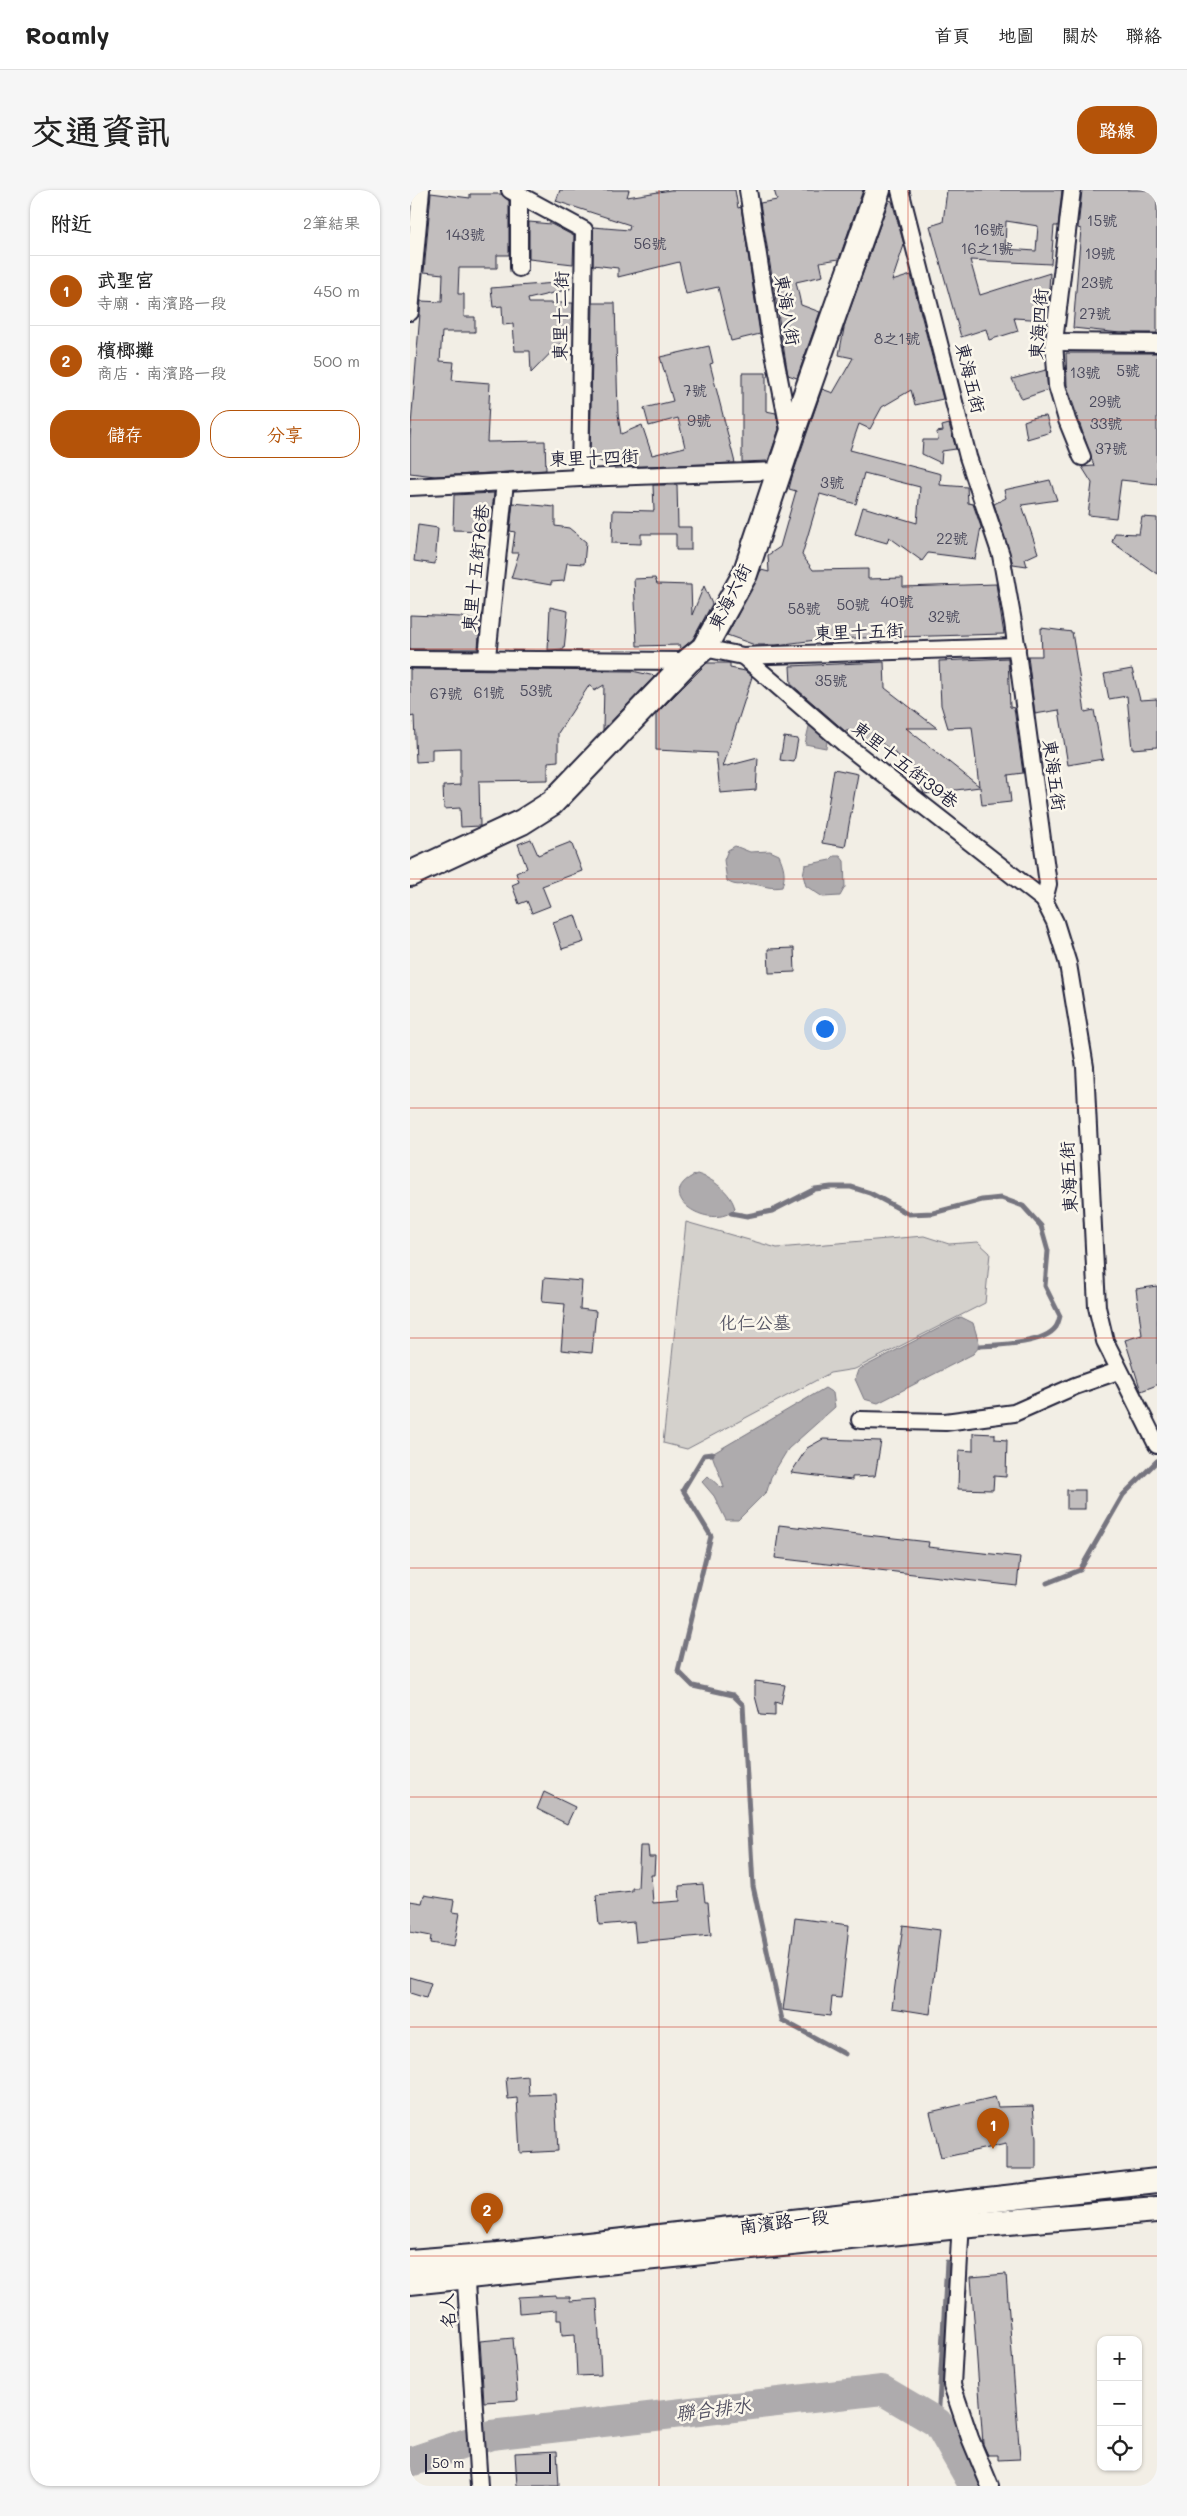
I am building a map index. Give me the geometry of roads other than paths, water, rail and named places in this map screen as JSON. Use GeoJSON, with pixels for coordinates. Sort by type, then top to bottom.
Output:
{"type":"FeatureCollection","features":[{"type":"Feature","properties":{"kind":"main road","name":"東海六街"},"geometry":{"type":"LineString","coordinates":[[410,874],[522,822],[552,803],[696,654],[745,574],[791,436],[878,190]]}},
{"type":"Feature","properties":{"kind":"main road","name":"南濱路一段"},"geometry":{"type":"LineString","coordinates":[[410,2282],[465,2268],[498,2255],[937,2204],[1157,2181]]}},
{"type":"Feature","properties":{"kind":"main road","name":"南濱路一段"},"geometry":{"type":"LineString","coordinates":[[410,2262],[465,2268],[1157,2210]]}},
{"type":"Feature","properties":{"kind":"street"},"geometry":{"type":"LineString","coordinates":[[410,312],[421,190]]}},
{"type":"Feature","properties":{"kind":"street","name":"東海八街"},"geometry":{"type":"LineString","coordinates":[[748,190],[770,333],[791,436]]}},
{"type":"Feature","properties":{"kind":"street","name":"東海五街"},"geometry":{"type":"LineString","coordinates":[[900,190],[968,457],[1001,555],[1017,647],[1048,884],[1044,900],[1056,922],[1068,964],[1086,1067],[1097,1307],[1105,1341],[1118,1371],[1157,1445]]}},
{"type":"Feature","properties":{"kind":"street","name":"東海四街"},"geometry":{"type":"LineString","coordinates":[[1072,190],[1054,342],[1057,386],[1067,420],[1082,457]]}},
{"type":"Feature","properties":{"kind":"street","name":"東里十二街"},"geometry":{"type":"LineString","coordinates":[[514,192],[519,268]]}},
{"type":"Feature","properties":{"kind":"street","name":"東里十二街"},"geometry":{"type":"LineString","coordinates":[[514,192],[584,230],[580,478]]}},
{"type":"Feature","properties":{"kind":"street"},"geometry":{"type":"LineString","coordinates":[[1054,342],[1157,344]]}},
{"type":"Feature","properties":{"kind":"street","name":"東里十四街"},"geometry":{"type":"LineString","coordinates":[[410,487],[580,478],[780,471]]}},
{"type":"Feature","properties":{"kind":"street","name":"東里十五街76巷"},"geometry":{"type":"LineString","coordinates":[[487,657],[505,482]]}},
{"type":"Feature","properties":{"kind":"street","name":"東里十五街"},"geometry":{"type":"LineString","coordinates":[[410,659],[696,654],[744,656],[1017,647]]}},
{"type":"Feature","properties":{"kind":"street","name":"東里十五街39巷"},"geometry":{"type":"LineString","coordinates":[[744,656],[846,744],[1044,900]]}},
{"type":"Feature","properties":{"kind":"street"},"geometry":{"type":"LineString","coordinates":[[860,1420],[945,1422],[1014,1414],[1075,1386],[1118,1371]]}},
{"type":"Feature","properties":{"kind":"street"},"geometry":{"type":"LineString","coordinates":[[937,2204],[958,2226],[960,2239],[952,2385],[970,2438],[990,2483]]}},
{"type":"Feature","properties":{"kind":"street","name":"名人"},"geometry":{"type":"LineString","coordinates":[[465,2268],[479,2486]]}},
{"type":"Feature","properties":{"kind":"waterway"},"geometry":{"type":"LineString","coordinates":[[731,1213],[747,1216],[772,1211],[815,1189],[831,1187],[851,1187],[870,1193],[909,1214],[933,1213],[982,1200],[1001,1198],[1023,1206],[1041,1226],[1048,1251],[1045,1286],[1060,1316],[1059,1320],[1056,1327],[1042,1337],[1021,1343],[980,1346]]}},
{"type":"Feature","properties":{"kind":"waterway"},"geometry":{"type":"LineString","coordinates":[[712,1454],[704,1455],[683,1490],[711,1536],[678,1671],[693,1686],[733,1695],[743,1705],[753,1886],[782,2020],[845,2054]]}},
{"type":"Feature","properties":{"kind":"waterway"},"geometry":{"type":"LineString","coordinates":[[1047,1583],[1080,1570],[1123,1495],[1157,1461]]}},
{"type":"Feature","properties":{"kind":"waterway"},"geometry":{"type":"LineString","coordinates":[[938,2423],[947,2262]]}},
{"type":"Feature","properties":{"kind":"waterway","name":"聯合排水"},"geometry":{"type":"LineString","coordinates":[[410,2462],[491,2435],[882,2390],[938,2423],[974,2486]]}},
{"type":"Feature","properties":{"kind":"place","name":"武聖宮"},"geometry":{"type":"Point","coordinates":[993,2149]}},
{"type":"Feature","properties":{"kind":"place","name":"檳榔攤"},"geometry":{"type":"Point","coordinates":[487,2234]}},
{"type":"Feature","properties":{"kind":"park label","name":"化仁公墓"},"geometry":{"type":"Point","coordinates":[755,1323]}}]}
